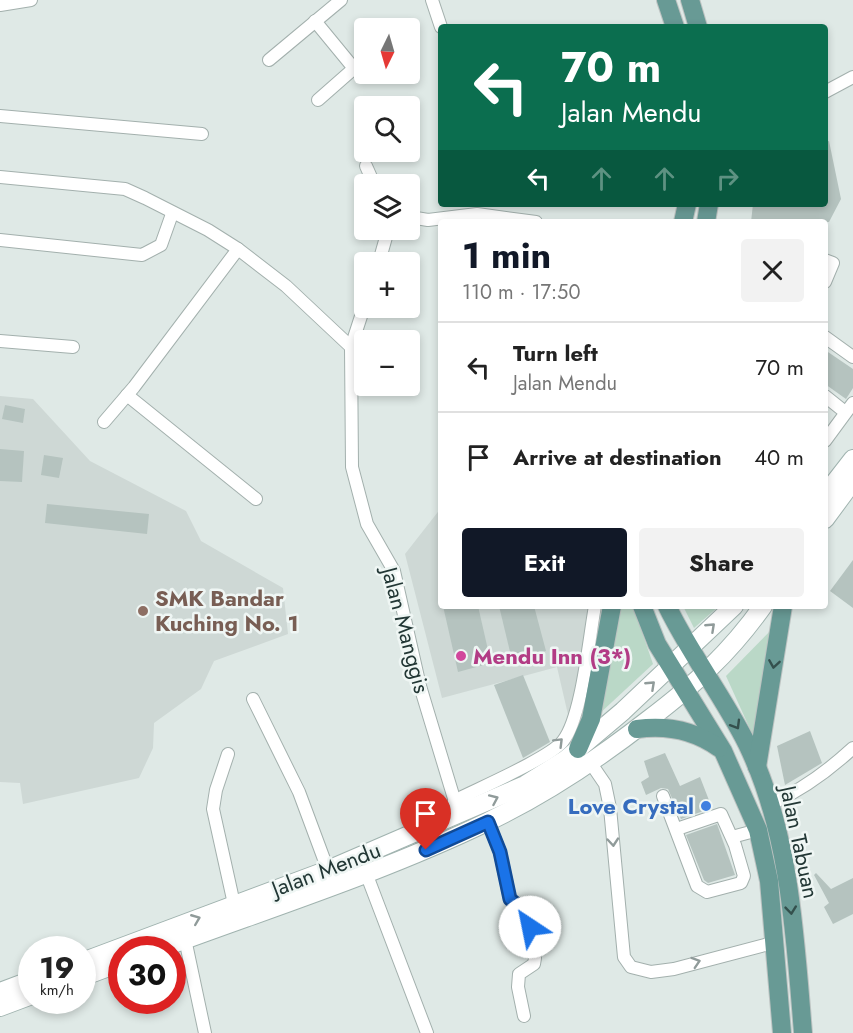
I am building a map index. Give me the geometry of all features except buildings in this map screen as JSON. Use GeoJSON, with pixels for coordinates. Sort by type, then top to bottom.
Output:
{"type":"FeatureCollection","features":[{"type":"Feature","properties":{"kind":"main road"},"geometry":{"type":"LineString","coordinates":[[666,0],[674,24]]}},
{"type":"Feature","properties":{"kind":"main road"},"geometry":{"type":"LineString","coordinates":[[690,0],[697,24]]}},
{"type":"Feature","properties":{"kind":"main road"},"geometry":{"type":"LineString","coordinates":[[828,491],[853,459]]}},
{"type":"Feature","properties":{"kind":"main road"},"geometry":{"type":"LineString","coordinates":[[828,515],[853,481]]}},
{"type":"Feature","properties":{"kind":"main road"},"geometry":{"type":"LineString","coordinates":[[584,756],[611,609]]}},
{"type":"Feature","properties":{"kind":"main road","name":"Jalan Tabuan"},"geometry":{"type":"LineString","coordinates":[[643,609],[657,644],[723,751],[758,830],[770,881],[782,1033]]}},
{"type":"Feature","properties":{"kind":"main road","name":"Jalan Tabuan"},"geometry":{"type":"LineString","coordinates":[[668,609],[688,649],[706,674],[746,742],[771,804],[786,867],[803,1033]]}},
{"type":"Feature","properties":{"kind":"main road","name":"Jalan Mendu"},"geometry":{"type":"LineString","coordinates":[[186,938],[426,850],[488,822],[584,756],[688,649],[731,609]]}},
{"type":"Feature","properties":{"kind":"main road","name":"Jalan Mendu"},"geometry":{"type":"LineString","coordinates":[[96,957],[328,870],[456,808],[525,785],[637,729],[706,674],[760,609]]}},
{"type":"Feature","properties":{"kind":"main road"},"geometry":{"type":"LineString","coordinates":[[757,767],[783,609]]}},
{"type":"Feature","properties":{"kind":"main road"},"geometry":{"type":"LineString","coordinates":[[637,729],[658,726],[674,728],[702,736],[723,751]]}},
{"type":"Feature","properties":{"kind":"main road"},"geometry":{"type":"LineString","coordinates":[[0,992],[18,985]]}},
{"type":"Feature","properties":{"kind":"main road"},"geometry":{"type":"LineString","coordinates":[[0,1006],[18,1000]]}},
{"type":"Feature","properties":{"kind":"street"},"geometry":{"type":"LineString","coordinates":[[0,5],[31,0]]}},
{"type":"Feature","properties":{"kind":"street"},"geometry":{"type":"LineString","coordinates":[[269,60],[342,0]]}},
{"type":"Feature","properties":{"kind":"street"},"geometry":{"type":"LineString","coordinates":[[432,0],[440,24]]}},
{"type":"Feature","properties":{"kind":"street"},"geometry":{"type":"LineString","coordinates":[[315,21],[351,66],[351,71],[318,100]]}},
{"type":"Feature","properties":{"kind":"street"},"geometry":{"type":"LineString","coordinates":[[828,90],[853,77]]}},
{"type":"Feature","properties":{"kind":"street"},"geometry":{"type":"LineString","coordinates":[[0,116],[202,134]]}},
{"type":"Feature","properties":{"kind":"street"},"geometry":{"type":"LineString","coordinates":[[366,166],[370,174]]}},
{"type":"Feature","properties":{"kind":"street"},"geometry":{"type":"LineString","coordinates":[[0,177],[125,189],[208,230],[238,249],[295,293],[351,347]]}},
{"type":"Feature","properties":{"kind":"street"},"geometry":{"type":"LineString","coordinates":[[0,240],[142,255],[161,245],[172,214]]}},
{"type":"Feature","properties":{"kind":"street"},"geometry":{"type":"LineString","coordinates":[[420,219],[428,220],[477,214],[514,219]]}},
{"type":"Feature","properties":{"kind":"street"},"geometry":{"type":"LineString","coordinates":[[104,422],[128,395],[238,249]]}},
{"type":"Feature","properties":{"kind":"street"},"geometry":{"type":"LineString","coordinates":[[828,261],[833,263],[828,275]]}},
{"type":"Feature","properties":{"kind":"street","name":"Jalan Manggis"},"geometry":{"type":"LineString","coordinates":[[360,318],[351,347],[352,467],[358,497],[367,524],[394,571],[420,686],[456,808]]}},
{"type":"Feature","properties":{"kind":"street"},"geometry":{"type":"LineString","coordinates":[[828,339],[853,357]]}},
{"type":"Feature","properties":{"kind":"street"},"geometry":{"type":"LineString","coordinates":[[0,341],[73,347]]}},
{"type":"Feature","properties":{"kind":"street"},"geometry":{"type":"LineString","coordinates":[[128,395],[256,499]]}},
{"type":"Feature","properties":{"kind":"street"},"geometry":{"type":"LineString","coordinates":[[828,398],[849,408],[828,437]]}},
{"type":"Feature","properties":{"kind":"street"},"geometry":{"type":"LineString","coordinates":[[456,808],[547,754],[562,742],[577,707],[594,609]]}},
{"type":"Feature","properties":{"kind":"street"},"geometry":{"type":"LineString","coordinates":[[253,699],[299,792],[328,870]]}},
{"type":"Feature","properties":{"kind":"street"},"geometry":{"type":"LineString","coordinates":[[771,804],[792,795],[826,772],[853,748]]}},
{"type":"Feature","properties":{"kind":"street"},"geometry":{"type":"LineString","coordinates":[[228,754],[216,790],[213,809],[234,904]]}},
{"type":"Feature","properties":{"kind":"street"},"geometry":{"type":"LineString","coordinates":[[584,756],[605,784],[610,808],[624,957],[631,967],[651,972],[674,969],[776,942]]}},
{"type":"Feature","properties":{"kind":"street"},"geometry":{"type":"LineString","coordinates":[[663,796],[697,886],[707,892],[741,884],[744,876],[732,837],[721,814],[677,829]]}},
{"type":"Feature","properties":{"kind":"street"},"geometry":{"type":"LineString","coordinates":[[488,822],[500,852],[510,899],[526,913],[536,958],[534,964],[519,974],[518,987],[524,1016]]}},
{"type":"Feature","properties":{"kind":"street"},"geometry":{"type":"LineString","coordinates":[[732,837],[758,830]]}},
{"type":"Feature","properties":{"kind":"street"},"geometry":{"type":"LineString","coordinates":[[366,873],[427,1033]]}},
{"type":"Feature","properties":{"kind":"street"},"geometry":{"type":"LineString","coordinates":[[186,948],[205,1033]]}},
{"type":"Feature","properties":{"kind":"shaded area","name":"SMK Bandar Kuching No. 1"},"geometry":{"type":"Polygon","coordinates":[[[0,396],[33,399],[90,461],[186,511],[201,541],[283,588],[288,634],[214,661],[201,689],[154,723],[153,748],[139,778],[23,804],[20,783],[0,782],[0,396]]]}},
{"type":"Feature","properties":{"kind":"shaded area"},"geometry":{"type":"Polygon","coordinates":[[[438,512],[438,609],[590,609],[569,719],[557,667],[442,698],[405,554],[438,512]]]}},
{"type":"Feature","properties":{"kind":"green space"},"geometry":{"type":"Polygon","coordinates":[[[617,609],[634,609],[653,664],[598,715],[617,609]]]}},
{"type":"Feature","properties":{"kind":"green space"},"geometry":{"type":"Polygon","coordinates":[[[684,609],[716,609],[694,628],[684,609]]]}},
{"type":"Feature","properties":{"kind":"green space"},"geometry":{"type":"Polygon","coordinates":[[[776,625],[755,740],[726,676],[776,625]]]}},
{"type":"Feature","properties":{"kind":"place","name":"SMK Bandar Kuching No. 1"},"geometry":{"type":"Point","coordinates":[143,611]}},
{"type":"Feature","properties":{"kind":"place","name":"Mendu Inn (3*)"},"geometry":{"type":"Point","coordinates":[461,656]}},
{"type":"Feature","properties":{"kind":"place","name":"Love Crystal"},"geometry":{"type":"Point","coordinates":[706,806]}},
{"type":"Feature","properties":{"kind":"route"},"geometry":{"type":"LineString","coordinates":[[426,850],[488,822],[500,852],[510,899],[526,913],[530,927]]}}]}
